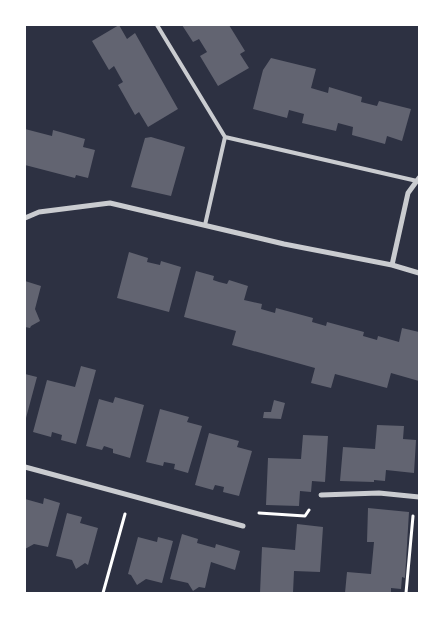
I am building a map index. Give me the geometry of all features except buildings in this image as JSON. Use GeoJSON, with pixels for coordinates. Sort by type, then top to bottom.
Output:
{"type":"FeatureCollection","features":[{"type":"Feature","properties":{"kind":"street"},"geometry":{"type":"LineString","coordinates":[[392,266],[408,193],[418,179]]}},
{"type":"Feature","properties":{"kind":"street"},"geometry":{"type":"LineString","coordinates":[[25,218],[39,212],[110,203],[284,244],[419,273]]}},
{"type":"Feature","properties":{"kind":"street"},"geometry":{"type":"LineString","coordinates":[[25,467],[243,526]]}},
{"type":"Feature","properties":{"kind":"street"},"geometry":{"type":"LineString","coordinates":[[321,495],[379,493],[417,497]]}},
{"type":"Feature","properties":{"kind":"lane"},"geometry":{"type":"LineString","coordinates":[[157,25],[225,138],[205,225]]}},
{"type":"Feature","properties":{"kind":"lane"},"geometry":{"type":"LineString","coordinates":[[225,138],[418,179]]}},
{"type":"Feature","properties":{"kind":"path"},"geometry":{"type":"LineString","coordinates":[[103,593],[129,496]]}},
{"type":"Feature","properties":{"kind":"path"},"geometry":{"type":"LineString","coordinates":[[406,593],[417,497]]}},
{"type":"Feature","properties":{"kind":"path"},"geometry":{"type":"LineString","coordinates":[[243,526],[251,513],[305,516]]}}]}
